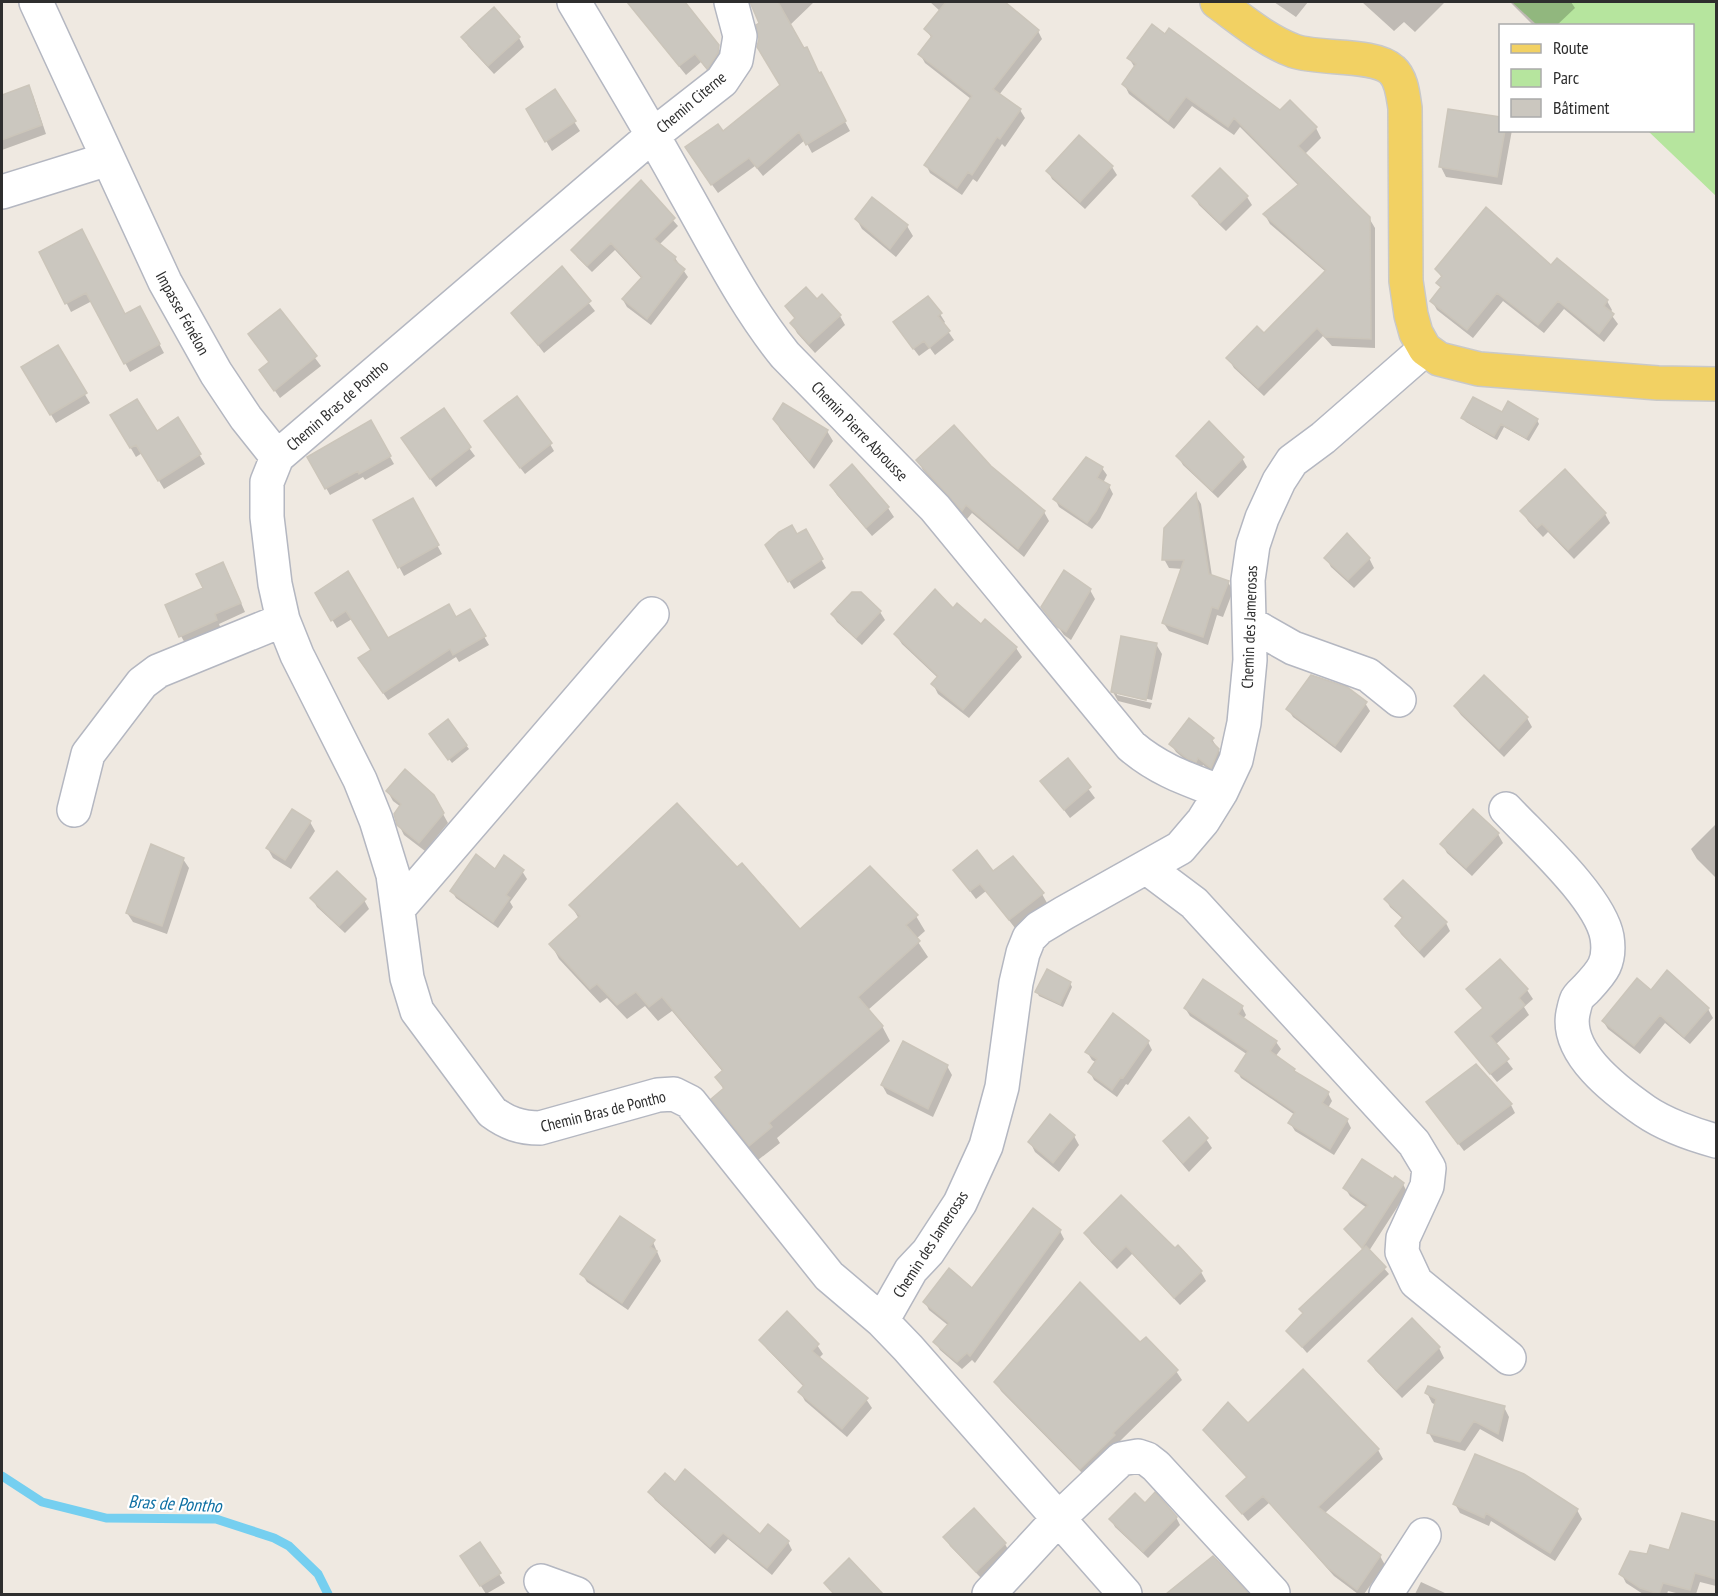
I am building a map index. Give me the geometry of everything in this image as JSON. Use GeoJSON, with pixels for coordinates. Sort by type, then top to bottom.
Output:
{"type":"FeatureCollection","features":[{"type":"Feature","properties":{"kind":"main road"},"geometry":{"type":"LineString","coordinates":[[1217,2],[1259,32],[1295,51],[1327,57],[1364,59],[1380,63],[1393,70],[1401,84],[1405,108],[1406,281],[1416,333],[1425,349],[1439,359],[1479,369],[1658,383],[1716,384]]}},
{"type":"Feature","properties":{"kind":"street","name":"Impasse Fénélon"},"geometry":{"type":"LineString","coordinates":[[36,2],[165,282],[216,373],[246,418],[277,457]]}},
{"type":"Feature","properties":{"kind":"street","name":"Chemin Pierre Abrousse"},"geometry":{"type":"LineString","coordinates":[[574,2],[653,135],[745,300],[784,355],[934,508],[1131,746],[1147,760],[1166,771],[1221,792]]}},
{"type":"Feature","properties":{"kind":"street","name":"Chemin Citerne"},"geometry":{"type":"LineString","coordinates":[[653,135],[722,81],[736,60],[740,36],[731,2]]}},
{"type":"Feature","properties":{"kind":"street","name":"Chemin Bras de Pontho"},"geometry":{"type":"LineString","coordinates":[[653,135],[277,457],[267,482],[267,517],[275,584],[283,620],[297,655],[360,780],[376,819],[393,875],[407,978],[417,1011],[492,1112],[506,1122],[524,1128],[540,1128],[555,1126],[658,1095],[674,1094],[690,1102],[830,1276],[882,1321]]}},
{"type":"Feature","properties":{"kind":"street"},"geometry":{"type":"LineString","coordinates":[[2,192],[108,159]]}},
{"type":"Feature","properties":{"kind":"street","name":"Chemin des Jamerosas"},"geometry":{"type":"LineString","coordinates":[[882,1321],[911,1270],[928,1252],[960,1203],[986,1146],[1002,1087],[1016,983],[1029,938],[1039,928],[1180,848],[1203,821],[1221,792],[1236,760],[1244,723],[1250,660],[1248,580],[1253,545],[1262,518],[1279,481],[1292,461],[1323,438],[1425,349]]}},
{"type":"Feature","properties":{"kind":"street"},"geometry":{"type":"LineString","coordinates":[[398,909],[652,614]]}},
{"type":"Feature","properties":{"kind":"street"},"geometry":{"type":"LineString","coordinates":[[75,810],[88,754],[142,683],[158,671],[283,620]]}},
{"type":"Feature","properties":{"kind":"street"},"geometry":{"type":"LineString","coordinates":[[1249,623],[1293,648],[1368,675],[1399,700]]}},
{"type":"Feature","properties":{"kind":"street"},"geometry":{"type":"LineString","coordinates":[[1506,809],[1587,896],[1600,917],[1607,936],[1609,954],[1604,970],[1576,1000],[1572,1021],[1577,1040],[1590,1065],[1647,1112],[1699,1137],[1716,1141]]}},
{"type":"Feature","properties":{"kind":"street"},"geometry":{"type":"LineString","coordinates":[[1146,867],[1194,903],[1413,1143],[1429,1168],[1427,1186],[1402,1238],[1402,1252],[1416,1282],[1509,1358]]}},
{"type":"Feature","properties":{"kind":"street"},"geometry":{"type":"LineString","coordinates":[[882,1321],[1125,1594]]}},
{"type":"Feature","properties":{"kind":"street"},"geometry":{"type":"LineString","coordinates":[[989,1594],[1058,1519],[1121,1459],[1138,1456],[1156,1466],[1273,1593]]}},
{"type":"Feature","properties":{"kind":"street"},"geometry":{"type":"LineString","coordinates":[[1386,1594],[1424,1535]]}},
{"type":"Feature","properties":{"kind":"street"},"geometry":{"type":"LineString","coordinates":[[541,1581],[577,1594]]}},
{"type":"Feature","properties":{"kind":"green space"},"geometry":{"type":"Polygon","coordinates":[[[1512,2],[1716,2],[1716,196],[1649,132],[1694,132],[1694,24],[1536,24],[1512,2]]]}},
{"type":"Feature","properties":{"kind":"building"},"geometry":{"type":"Polygon","coordinates":[[[627,2],[685,2],[719,45],[718,53],[708,68],[695,54],[679,66],[627,2]]]}},
{"type":"Feature","properties":{"kind":"building"},"geometry":{"type":"Polygon","coordinates":[[[750,2],[778,2],[804,48],[807,47],[846,121],[806,145],[799,132],[757,168],[749,158],[711,185],[685,147],[718,124],[723,131],[780,85],[757,47],[759,39],[756,25],[759,23],[750,2]]]}},
{"type":"Feature","properties":{"kind":"building"},"geometry":{"type":"Polygon","coordinates":[[[946,2],[1005,2],[1039,30],[993,89],[1021,109],[1000,139],[997,137],[972,175],[968,172],[957,188],[924,165],[972,96],[918,54],[932,36],[924,29],[946,2]]]}},
{"type":"Feature","properties":{"kind":"building"},"geometry":{"type":"Polygon","coordinates":[[[494,7],[520,37],[488,66],[461,37],[494,7]]]}},
{"type":"Feature","properties":{"kind":"building"},"geometry":{"type":"Polygon","coordinates":[[[1152,24],[1165,34],[1169,28],[1280,110],[1290,100],[1317,127],[1298,146],[1370,217],[1371,339],[1325,337],[1317,328],[1258,388],[1226,358],[1257,326],[1264,333],[1326,270],[1263,214],[1299,184],[1234,118],[1228,127],[1186,97],[1168,121],[1122,84],[1136,64],[1127,58],[1152,24]]]}},
{"type":"Feature","properties":{"kind":"building"},"geometry":{"type":"Polygon","coordinates":[[[29,85],[42,125],[2,140],[2,95],[29,85]]]}},
{"type":"Feature","properties":{"kind":"building"},"geometry":{"type":"Polygon","coordinates":[[[555,89],[576,121],[545,142],[526,109],[555,89]]]}},
{"type":"Feature","properties":{"kind":"building"},"geometry":{"type":"Polygon","coordinates":[[[1448,109],[1499,117],[1499,132],[1505,132],[1497,177],[1439,167],[1448,109]]]}},
{"type":"Feature","properties":{"kind":"building"},"geometry":{"type":"Polygon","coordinates":[[[1079,135],[1113,166],[1080,202],[1046,171],[1079,135]]]}},
{"type":"Feature","properties":{"kind":"building"},"geometry":{"type":"Polygon","coordinates":[[[1220,168],[1248,196],[1220,223],[1192,196],[1220,168]]]}},
{"type":"Feature","properties":{"kind":"building"},"geometry":{"type":"Polygon","coordinates":[[[641,180],[675,218],[654,239],[676,257],[674,260],[685,269],[647,319],[622,299],[642,277],[611,243],[587,266],[571,250],[641,180]]]}},
{"type":"Feature","properties":{"kind":"building"},"geometry":{"type":"Polygon","coordinates":[[[872,197],[908,225],[890,249],[855,219],[872,197]]]}},
{"type":"Feature","properties":{"kind":"building"},"geometry":{"type":"Polygon","coordinates":[[[1486,207],[1551,265],[1557,258],[1608,300],[1604,306],[1614,314],[1599,334],[1558,301],[1538,325],[1497,293],[1467,330],[1430,301],[1441,287],[1436,283],[1442,276],[1435,269],[1486,207]]]}},
{"type":"Feature","properties":{"kind":"building"},"geometry":{"type":"Polygon","coordinates":[[[82,229],[125,314],[140,306],[160,344],[124,364],[86,293],[65,304],[39,252],[82,229]]]}},
{"type":"Feature","properties":{"kind":"building"},"geometry":{"type":"Polygon","coordinates":[[[562,266],[591,301],[538,345],[511,313],[562,266]]]}},
{"type":"Feature","properties":{"kind":"building"},"geometry":{"type":"Polygon","coordinates":[[[806,287],[817,299],[822,294],[841,315],[809,344],[790,323],[795,318],[785,306],[806,287]]]}},
{"type":"Feature","properties":{"kind":"building"},"geometry":{"type":"Polygon","coordinates":[[[928,296],[942,313],[938,316],[950,331],[929,348],[924,341],[913,349],[893,322],[928,296]]]}},
{"type":"Feature","properties":{"kind":"building"},"geometry":{"type":"Polygon","coordinates":[[[280,309],[317,356],[274,391],[259,370],[269,362],[248,334],[280,309]]]}},
{"type":"Feature","properties":{"kind":"building"},"geometry":{"type":"Polygon","coordinates":[[[58,345],[87,393],[50,415],[21,367],[58,345]]]}},
{"type":"Feature","properties":{"kind":"building"},"geometry":{"type":"Polygon","coordinates":[[[517,396],[552,443],[520,468],[484,421],[517,396]]]}},
{"type":"Feature","properties":{"kind":"building"},"geometry":{"type":"Polygon","coordinates":[[[1473,397],[1502,412],[1508,401],[1538,419],[1526,438],[1501,424],[1494,436],[1461,418],[1473,397]]]}},
{"type":"Feature","properties":{"kind":"building"},"geometry":{"type":"Polygon","coordinates":[[[137,399],[157,431],[178,417],[201,454],[158,481],[136,445],[130,448],[110,415],[137,399]]]}},
{"type":"Feature","properties":{"kind":"building"},"geometry":{"type":"Polygon","coordinates":[[[783,403],[828,430],[809,461],[773,419],[783,403]]]}},
{"type":"Feature","properties":{"kind":"building"},"geometry":{"type":"Polygon","coordinates":[[[444,408],[471,447],[430,479],[401,438],[444,408]]]}},
{"type":"Feature","properties":{"kind":"building"},"geometry":{"type":"Polygon","coordinates":[[[371,420],[391,456],[325,489],[307,457],[371,420]]]}},
{"type":"Feature","properties":{"kind":"building"},"geometry":{"type":"Polygon","coordinates":[[[1209,421],[1244,457],[1212,491],[1176,456],[1209,421]]]}},
{"type":"Feature","properties":{"kind":"building"},"geometry":{"type":"Polygon","coordinates":[[[954,425],[991,466],[1045,511],[1018,549],[966,505],[962,511],[916,460],[954,425]]]}},
{"type":"Feature","properties":{"kind":"building"},"geometry":{"type":"Polygon","coordinates":[[[1086,457],[1103,467],[1097,478],[1110,485],[1087,523],[1053,499],[1086,457]]]}},
{"type":"Feature","properties":{"kind":"building"},"geometry":{"type":"Polygon","coordinates":[[[852,464],[889,507],[866,528],[830,485],[852,464]]]}},
{"type":"Feature","properties":{"kind":"building"},"geometry":{"type":"Polygon","coordinates":[[[1565,469],[1606,513],[1568,550],[1542,524],[1537,528],[1520,511],[1565,469]]]}},
{"type":"Feature","properties":{"kind":"building"},"geometry":{"type":"Polygon","coordinates":[[[1196,493],[1209,574],[1229,581],[1218,609],[1212,607],[1203,637],[1162,623],[1184,560],[1162,560],[1164,528],[1196,493]]]}},
{"type":"Feature","properties":{"kind":"building"},"geometry":{"type":"Polygon","coordinates":[[[413,498],[439,545],[398,568],[373,520],[413,498]]]}},
{"type":"Feature","properties":{"kind":"building"},"geometry":{"type":"Polygon","coordinates":[[[792,525],[797,534],[806,529],[823,559],[788,582],[765,545],[779,532],[792,525]]]}},
{"type":"Feature","properties":{"kind":"building"},"geometry":{"type":"Polygon","coordinates":[[[1347,533],[1370,558],[1348,580],[1324,558],[1347,533]]]}},
{"type":"Feature","properties":{"kind":"building"},"geometry":{"type":"Polygon","coordinates":[[[223,562],[241,603],[215,614],[217,620],[179,637],[165,605],[203,588],[196,574],[223,562]]]}},
{"type":"Feature","properties":{"kind":"building"},"geometry":{"type":"Polygon","coordinates":[[[1064,570],[1091,589],[1066,632],[1057,627],[1041,607],[1064,570]]]}},
{"type":"Feature","properties":{"kind":"building"},"geometry":{"type":"Polygon","coordinates":[[[348,571],[388,638],[449,604],[456,617],[470,609],[486,636],[453,655],[450,649],[383,693],[358,658],[371,650],[346,611],[331,621],[315,593],[348,571]]]}},
{"type":"Feature","properties":{"kind":"building"},"geometry":{"type":"Polygon","coordinates":[[[935,589],[953,608],[957,603],[981,624],[985,619],[1017,647],[963,710],[931,684],[938,676],[894,634],[935,589]]]}},
{"type":"Feature","properties":{"kind":"building"},"geometry":{"type":"Polygon","coordinates":[[[852,592],[861,592],[881,611],[856,638],[831,614],[852,592]]]}},
{"type":"Feature","properties":{"kind":"building"},"geometry":{"type":"Polygon","coordinates":[[[1121,636],[1157,643],[1146,700],[1111,692],[1121,636]]]}},
{"type":"Feature","properties":{"kind":"building"},"geometry":{"type":"Polygon","coordinates":[[[1311,675],[1347,687],[1367,702],[1335,746],[1286,709],[1311,675]]]}},
{"type":"Feature","properties":{"kind":"building"},"geometry":{"type":"Polygon","coordinates":[[[1484,675],[1528,717],[1499,749],[1454,706],[1484,675]]]}},
{"type":"Feature","properties":{"kind":"building"},"geometry":{"type":"Polygon","coordinates":[[[1189,718],[1214,738],[1211,741],[1219,749],[1211,768],[1198,758],[1196,762],[1188,759],[1169,744],[1189,718]]]}},
{"type":"Feature","properties":{"kind":"building"},"geometry":{"type":"Polygon","coordinates":[[[448,719],[467,745],[448,760],[429,734],[448,719]]]}},
{"type":"Feature","properties":{"kind":"building"},"geometry":{"type":"Polygon","coordinates":[[[1068,758],[1091,787],[1064,810],[1040,781],[1068,758]]]}},
{"type":"Feature","properties":{"kind":"building"},"geometry":{"type":"Polygon","coordinates":[[[405,769],[434,795],[444,813],[419,843],[397,825],[394,814],[401,804],[386,791],[405,769]]]}},
{"type":"Feature","properties":{"kind":"building"},"geometry":{"type":"Polygon","coordinates":[[[677,803],[737,867],[742,863],[800,929],[870,866],[918,915],[906,925],[920,941],[858,997],[883,1026],[769,1123],[772,1127],[749,1146],[711,1099],[724,1088],[715,1077],[723,1070],[662,997],[649,1007],[636,992],[617,1005],[597,984],[590,989],[549,944],[580,916],[569,905],[677,803]]]}},
{"type":"Feature","properties":{"kind":"building"},"geometry":{"type":"Polygon","coordinates":[[[292,809],[311,821],[285,860],[266,848],[292,809]]]}},
{"type":"Feature","properties":{"kind":"building"},"geometry":{"type":"Polygon","coordinates":[[[1473,809],[1499,833],[1466,868],[1440,844],[1473,809]]]}},
{"type":"Feature","properties":{"kind":"building"},"geometry":{"type":"Polygon","coordinates":[[[151,844],[184,858],[162,926],[126,913],[151,844]]]}},
{"type":"Feature","properties":{"kind":"building"},"geometry":{"type":"Polygon","coordinates":[[[977,850],[993,871],[1013,856],[1044,893],[1009,920],[980,884],[970,891],[953,870],[977,850]]]}},
{"type":"Feature","properties":{"kind":"building"},"geometry":{"type":"Polygon","coordinates":[[[476,854],[495,869],[504,855],[524,870],[506,895],[510,898],[493,922],[450,891],[476,854]]]}},
{"type":"Feature","properties":{"kind":"building"},"geometry":{"type":"Polygon","coordinates":[[[337,871],[366,899],[339,926],[310,898],[337,871]]]}},
{"type":"Feature","properties":{"kind":"building"},"geometry":{"type":"Polygon","coordinates":[[[1403,880],[1447,922],[1419,951],[1395,926],[1403,917],[1384,899],[1403,880]]]}},
{"type":"Feature","properties":{"kind":"building"},"geometry":{"type":"Polygon","coordinates":[[[1500,959],[1528,989],[1519,998],[1525,1005],[1490,1036],[1509,1059],[1490,1074],[1455,1032],[1483,1008],[1466,989],[1500,959]]]}},
{"type":"Feature","properties":{"kind":"building"},"geometry":{"type":"Polygon","coordinates":[[[1047,969],[1071,982],[1060,1004],[1035,992],[1047,969]]]}},
{"type":"Feature","properties":{"kind":"building"},"geometry":{"type":"Polygon","coordinates":[[[1667,970],[1709,1008],[1684,1037],[1660,1015],[1634,1046],[1602,1021],[1637,978],[1651,990],[1667,970]]]}},
{"type":"Feature","properties":{"kind":"building"},"geometry":{"type":"Polygon","coordinates":[[[1203,979],[1243,1006],[1238,1014],[1277,1041],[1270,1051],[1295,1069],[1294,1071],[1329,1092],[1322,1103],[1348,1119],[1330,1149],[1288,1123],[1295,1112],[1235,1071],[1248,1051],[1184,1008],[1203,979]]]}},
{"type":"Feature","properties":{"kind":"building"},"geometry":{"type":"Polygon","coordinates":[[[1113,1013],[1149,1041],[1112,1090],[1088,1072],[1097,1059],[1085,1052],[1113,1013]]]}},
{"type":"Feature","properties":{"kind":"building"},"geometry":{"type":"Polygon","coordinates":[[[903,1041],[948,1065],[928,1109],[881,1085],[903,1041]]]}},
{"type":"Feature","properties":{"kind":"building"},"geometry":{"type":"Polygon","coordinates":[[[1476,1064],[1512,1104],[1458,1144],[1426,1102],[1476,1064]]]}},
{"type":"Feature","properties":{"kind":"building"},"geometry":{"type":"Polygon","coordinates":[[[1050,1114],[1075,1135],[1053,1163],[1028,1142],[1050,1114]]]}},
{"type":"Feature","properties":{"kind":"building"},"geometry":{"type":"Polygon","coordinates":[[[1189,1117],[1208,1138],[1183,1163],[1163,1141],[1189,1117]]]}},
{"type":"Feature","properties":{"kind":"building"},"geometry":{"type":"Polygon","coordinates":[[[1362,1159],[1393,1179],[1395,1176],[1404,1183],[1362,1248],[1344,1229],[1368,1205],[1343,1188],[1362,1159]]]}},
{"type":"Feature","properties":{"kind":"building"},"geometry":{"type":"Polygon","coordinates":[[[1121,1195],[1175,1248],[1178,1245],[1202,1271],[1174,1298],[1126,1246],[1111,1261],[1084,1233],[1121,1195]]]}},
{"type":"Feature","properties":{"kind":"building"},"geometry":{"type":"Polygon","coordinates":[[[1033,1208],[1061,1230],[970,1356],[967,1353],[957,1362],[933,1342],[949,1323],[923,1302],[949,1268],[972,1288],[1033,1208]]]}},
{"type":"Feature","properties":{"kind":"building"},"geometry":{"type":"Polygon","coordinates":[[[620,1216],[655,1240],[650,1247],[657,1251],[622,1303],[580,1274],[620,1216]]]}},
{"type":"Feature","properties":{"kind":"building"},"geometry":{"type":"Polygon","coordinates":[[[1366,1246],[1386,1267],[1302,1347],[1286,1331],[1303,1313],[1299,1309],[1366,1246]]]}},
{"type":"Feature","properties":{"kind":"building"},"geometry":{"type":"Polygon","coordinates":[[[1080,1282],[1140,1342],[1146,1337],[1178,1370],[1113,1433],[1115,1435],[1080,1469],[994,1382],[1080,1282]]]}},
{"type":"Feature","properties":{"kind":"building"},"geometry":{"type":"Polygon","coordinates":[[[787,1311],[819,1344],[812,1351],[868,1398],[842,1429],[798,1392],[804,1385],[759,1340],[787,1311]]]}},
{"type":"Feature","properties":{"kind":"building"},"geometry":{"type":"Polygon","coordinates":[[[1412,1318],[1440,1347],[1396,1390],[1368,1361],[1412,1318]]]}},
{"type":"Feature","properties":{"kind":"building"},"geometry":{"type":"Polygon","coordinates":[[[1303,1369],[1379,1449],[1318,1507],[1381,1555],[1357,1590],[1328,1568],[1263,1496],[1242,1514],[1226,1496],[1247,1477],[1203,1430],[1228,1402],[1248,1423],[1303,1369]]]}},
{"type":"Feature","properties":{"kind":"building"},"geometry":{"type":"Polygon","coordinates":[[[1428,1386],[1505,1406],[1498,1434],[1474,1421],[1460,1442],[1427,1433],[1436,1399],[1425,1393],[1428,1386]]]}},
{"type":"Feature","properties":{"kind":"building"},"geometry":{"type":"Polygon","coordinates":[[[1475,1454],[1524,1474],[1578,1509],[1550,1553],[1486,1513],[1484,1518],[1453,1504],[1475,1454]]]}},
{"type":"Feature","properties":{"kind":"building"},"geometry":{"type":"Polygon","coordinates":[[[685,1469],[760,1534],[768,1524],[789,1541],[767,1568],[723,1533],[710,1547],[648,1492],[665,1473],[675,1482],[685,1469]]]}},
{"type":"Feature","properties":{"kind":"building"},"geometry":{"type":"Polygon","coordinates":[[[1155,1492],[1177,1517],[1143,1552],[1109,1519],[1135,1493],[1145,1503],[1155,1492]]]}},
{"type":"Feature","properties":{"kind":"building"},"geometry":{"type":"Polygon","coordinates":[[[974,1508],[1006,1543],[976,1572],[943,1537],[974,1508]]]}},
{"type":"Feature","properties":{"kind":"building"},"geometry":{"type":"Polygon","coordinates":[[[1682,1513],[1716,1522],[1716,1579],[1695,1573],[1690,1590],[1663,1583],[1659,1594],[1640,1588],[1619,1574],[1630,1551],[1647,1554],[1650,1545],[1669,1550],[1682,1513]]]}},
{"type":"Feature","properties":{"kind":"building"},"geometry":{"type":"Polygon","coordinates":[[[480,1542],[501,1573],[480,1586],[460,1556],[480,1542]]]}},
{"type":"Feature","properties":{"kind":"building"},"geometry":{"type":"Polygon","coordinates":[[[1213,1556],[1249,1594],[1166,1594],[1213,1556]]]}},
{"type":"Feature","properties":{"kind":"building"},"geometry":{"type":"Polygon","coordinates":[[[849,1558],[883,1594],[834,1594],[824,1583],[849,1558]]]}},
{"type":"Feature","properties":{"kind":"waterway","name":"Bras de Pontho"},"geometry":{"type":"LineString","coordinates":[[2,1476],[42,1502],[106,1518],[216,1519],[274,1538],[289,1546],[318,1574],[328,1594]]}}]}
